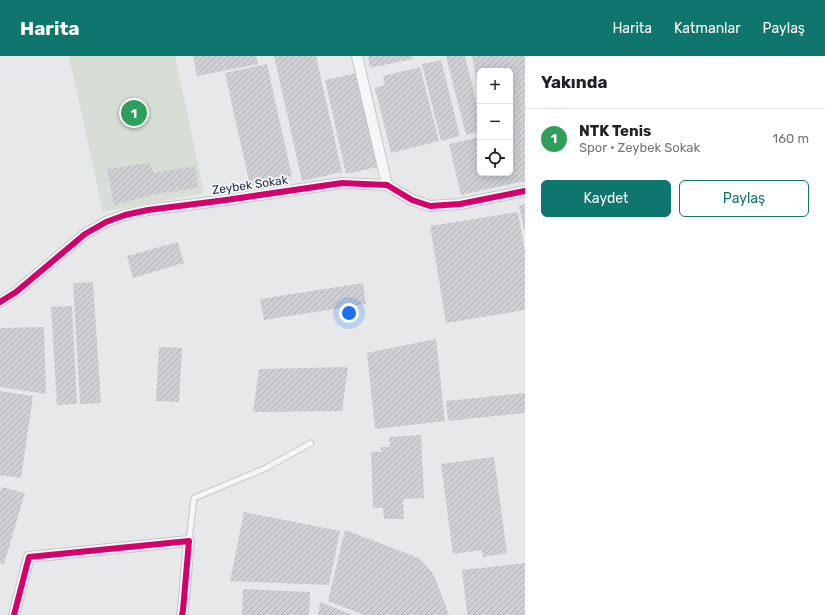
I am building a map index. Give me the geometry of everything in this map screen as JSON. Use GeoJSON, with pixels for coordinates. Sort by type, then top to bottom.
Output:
{"type":"FeatureCollection","features":[{"type":"Feature","properties":{"kind":"street"},"geometry":{"type":"LineString","coordinates":[[357,56],[387,185]]}},
{"type":"Feature","properties":{"kind":"street","name":"Zeybek Sokak"},"geometry":{"type":"LineString","coordinates":[[0,302],[16,292],[85,234],[106,222],[125,215],[148,210],[342,183],[387,185],[412,200],[430,206],[460,204],[525,191]]}},
{"type":"Feature","properties":{"kind":"street"},"geometry":{"type":"LineString","coordinates":[[14,615],[29,557],[189,542],[182,615]]}},
{"type":"Feature","properties":{"kind":"lane"},"geometry":{"type":"LineString","coordinates":[[189,542],[194,498],[266,468],[312,443]]}},
{"type":"Feature","properties":{"kind":"shaded area"},"geometry":{"type":"Polygon","coordinates":[[[69,56],[175,56],[204,193],[103,212],[69,56]]]}},
{"type":"Feature","properties":{"kind":"building"},"geometry":{"type":"Polygon","coordinates":[[[193,56],[256,56],[258,64],[197,76],[193,56]]]}},
{"type":"Feature","properties":{"kind":"building"},"geometry":{"type":"Polygon","coordinates":[[[274,56],[316,56],[342,172],[302,181],[274,56]]]}},
{"type":"Feature","properties":{"kind":"building"},"geometry":{"type":"Polygon","coordinates":[[[368,56],[412,56],[412,59],[370,68],[368,56]]]}},
{"type":"Feature","properties":{"kind":"building"},"geometry":{"type":"Polygon","coordinates":[[[446,56],[465,56],[477,106],[477,132],[466,135],[446,56]]]}},
{"type":"Feature","properties":{"kind":"building"},"geometry":{"type":"Polygon","coordinates":[[[472,56],[525,56],[525,181],[461,195],[449,144],[477,138],[477,176],[513,176],[513,68],[477,68],[477,80],[472,56]]]}},
{"type":"Feature","properties":{"kind":"building"},"geometry":{"type":"Polygon","coordinates":[[[441,60],[460,136],[441,141],[422,64],[441,60]]]}},
{"type":"Feature","properties":{"kind":"building"},"geometry":{"type":"Polygon","coordinates":[[[267,64],[292,177],[250,186],[225,73],[267,64]]]}},
{"type":"Feature","properties":{"kind":"building"},"geometry":{"type":"Polygon","coordinates":[[[420,67],[439,141],[391,153],[375,88],[385,85],[383,76],[420,67]]]}},
{"type":"Feature","properties":{"kind":"building"},"geometry":{"type":"Polygon","coordinates":[[[357,73],[378,167],[346,174],[325,80],[357,73]]]}},
{"type":"Feature","properties":{"kind":"building"},"geometry":{"type":"Polygon","coordinates":[[[149,163],[154,173],[195,166],[198,188],[156,194],[114,205],[107,169],[149,163]]]}},
{"type":"Feature","properties":{"kind":"building"},"geometry":{"type":"Polygon","coordinates":[[[525,204],[525,229],[524,229],[519,206],[525,204]]]}},
{"type":"Feature","properties":{"kind":"building"},"geometry":{"type":"Polygon","coordinates":[[[518,212],[525,252],[525,310],[446,323],[430,226],[518,212]]]}},
{"type":"Feature","properties":{"kind":"building"},"geometry":{"type":"Polygon","coordinates":[[[178,242],[184,263],[133,278],[127,256],[178,242]]]}},
{"type":"Feature","properties":{"kind":"building"},"geometry":{"type":"Polygon","coordinates":[[[93,282],[101,403],[80,404],[73,283],[93,282]]]}},
{"type":"Feature","properties":{"kind":"building"},"geometry":{"type":"Polygon","coordinates":[[[363,283],[366,304],[264,320],[260,299],[363,283]]]}},
{"type":"Feature","properties":{"kind":"building"},"geometry":{"type":"Polygon","coordinates":[[[72,306],[77,404],[57,405],[51,307],[72,306]]]}},
{"type":"Feature","properties":{"kind":"building"},"geometry":{"type":"Polygon","coordinates":[[[44,327],[46,394],[0,387],[0,328],[44,327]]]}},
{"type":"Feature","properties":{"kind":"building"},"geometry":{"type":"Polygon","coordinates":[[[436,339],[445,421],[375,429],[367,353],[436,339]]]}},
{"type":"Feature","properties":{"kind":"building"},"geometry":{"type":"Polygon","coordinates":[[[159,347],[182,348],[179,402],[156,401],[159,347]]]}},
{"type":"Feature","properties":{"kind":"building"},"geometry":{"type":"Polygon","coordinates":[[[348,367],[342,411],[253,412],[259,369],[348,367]]]}},
{"type":"Feature","properties":{"kind":"building"},"geometry":{"type":"Polygon","coordinates":[[[0,391],[33,396],[21,478],[0,475],[0,391]]]}},
{"type":"Feature","properties":{"kind":"building"},"geometry":{"type":"Polygon","coordinates":[[[525,393],[525,413],[448,421],[446,401],[525,393]]]}},
{"type":"Feature","properties":{"kind":"building"},"geometry":{"type":"Polygon","coordinates":[[[421,435],[424,498],[403,499],[404,519],[384,519],[383,508],[373,508],[371,452],[381,452],[381,447],[390,447],[389,437],[421,435]]]}},
{"type":"Feature","properties":{"kind":"building"},"geometry":{"type":"Polygon","coordinates":[[[494,457],[507,553],[483,557],[482,550],[453,554],[441,464],[494,457]]]}},
{"type":"Feature","properties":{"kind":"building"},"geometry":{"type":"Polygon","coordinates":[[[2,487],[25,493],[4,564],[0,563],[0,492],[2,487]]]}},
{"type":"Feature","properties":{"kind":"building"},"geometry":{"type":"Polygon","coordinates":[[[244,512],[340,531],[329,585],[230,581],[244,512]]]}},
{"type":"Feature","properties":{"kind":"building"},"geometry":{"type":"Polygon","coordinates":[[[345,530],[419,558],[433,573],[449,615],[364,615],[328,601],[345,530]]]}},
{"type":"Feature","properties":{"kind":"building"},"geometry":{"type":"Polygon","coordinates":[[[525,563],[525,615],[468,615],[462,570],[525,563]]]}},
{"type":"Feature","properties":{"kind":"building"},"geometry":{"type":"Polygon","coordinates":[[[243,589],[310,592],[309,615],[242,615],[243,589]]]}},
{"type":"Feature","properties":{"kind":"building"},"geometry":{"type":"Polygon","coordinates":[[[320,602],[353,615],[318,615],[320,602]]]}},
{"type":"Feature","properties":{"kind":"cycle path"},"geometry":{"type":"LineString","coordinates":[[0,302],[16,292],[85,234],[106,222],[125,215],[148,210],[342,183],[387,185],[412,200],[430,206],[460,204],[525,191]]}},
{"type":"Feature","properties":{"kind":"cycle path"},"geometry":{"type":"LineString","coordinates":[[14,615],[29,557],[189,541],[182,615]]}},
{"type":"Feature","properties":{"kind":"place","name":"NTK Tenis"},"geometry":{"type":"Point","coordinates":[134,113]}}]}
